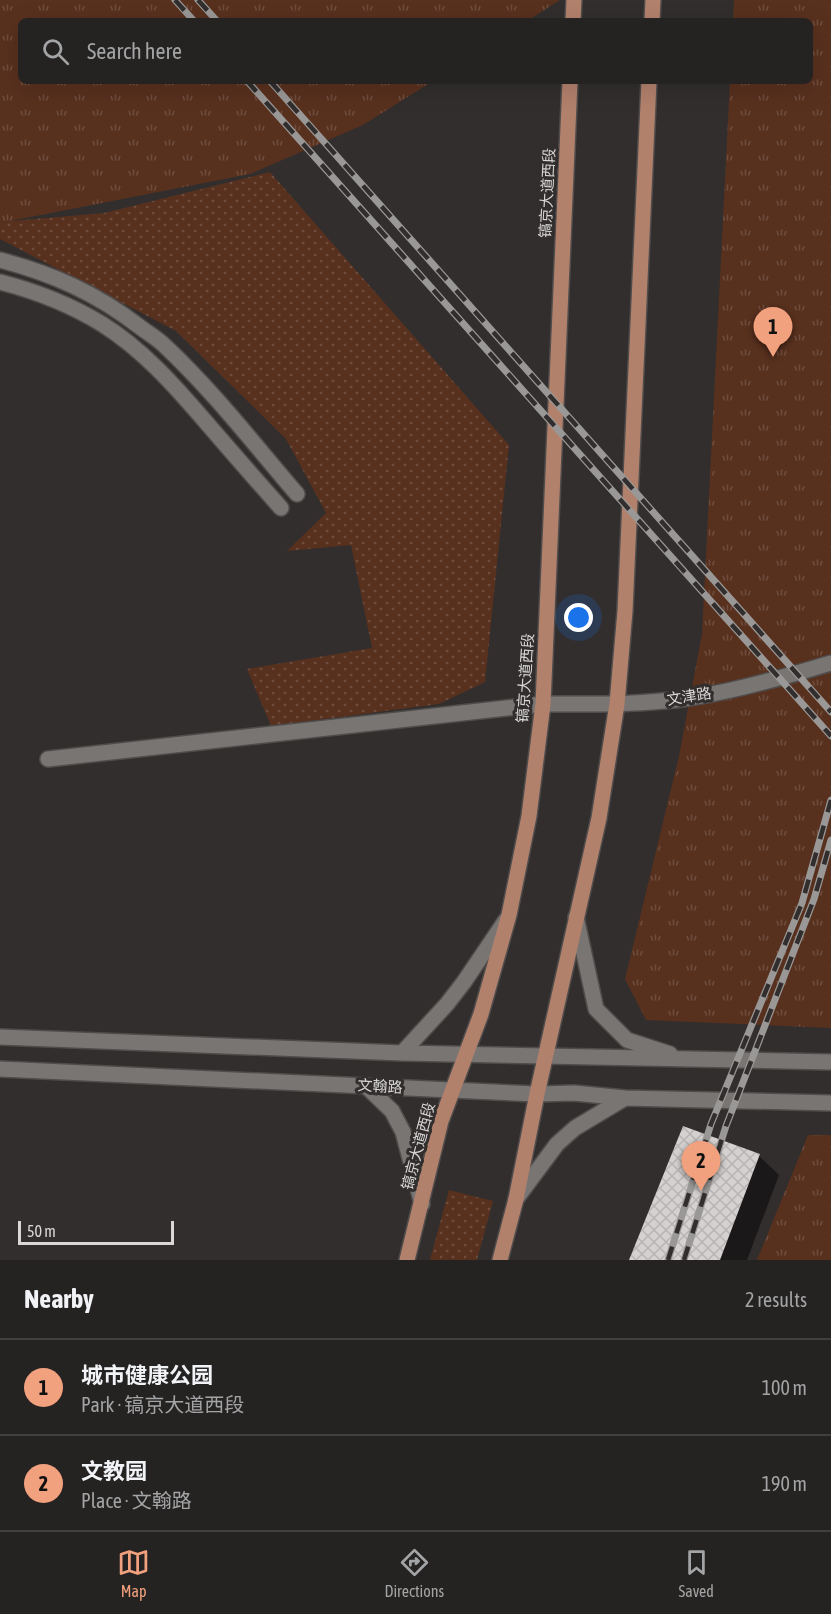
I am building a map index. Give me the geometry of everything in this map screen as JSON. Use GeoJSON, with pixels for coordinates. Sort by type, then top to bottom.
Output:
{"type":"FeatureCollection","features":[{"type":"Feature","properties":{"kind":"main road"},"geometry":{"type":"LineString","coordinates":[[573,18],[574,0]]}},
{"type":"Feature","properties":{"kind":"main road"},"geometry":{"type":"LineString","coordinates":[[652,18],[653,0]]}},
{"type":"Feature","properties":{"kind":"main road","name":"镐京大道西段"},"geometry":{"type":"LineString","coordinates":[[407,1260],[441,1121],[481,1014],[509,915],[529,816],[543,704],[570,84]]}},
{"type":"Feature","properties":{"kind":"main road"},"geometry":{"type":"LineString","coordinates":[[500,1260],[516,1199],[545,1056],[599,818],[616,704],[625,611],[649,84]]}},
{"type":"Feature","properties":{"kind":"street"},"geometry":{"type":"LineString","coordinates":[[0,260],[33,268],[81,288],[120,311],[164,345],[206,387],[297,494],[280,508],[167,378],[133,346],[102,324],[63,304],[0,282]]}},
{"type":"Feature","properties":{"kind":"street","name":"文津路"},"geometry":{"type":"LineString","coordinates":[[48,759],[543,704],[616,704],[689,698],[783,678],[831,663]]}},
{"type":"Feature","properties":{"kind":"street"},"geometry":{"type":"LineString","coordinates":[[402,1053],[447,1004],[509,915]]}},
{"type":"Feature","properties":{"kind":"street"},"geometry":{"type":"LineString","coordinates":[[576,917],[596,1009],[627,1040],[684,1059]]}},
{"type":"Feature","properties":{"kind":"street"},"geometry":{"type":"LineString","coordinates":[[0,1037],[402,1053],[831,1062]]}},
{"type":"Feature","properties":{"kind":"street","name":"文翰路"},"geometry":{"type":"LineString","coordinates":[[0,1070],[537,1094],[574,1093],[625,1098],[831,1103]]}},
{"type":"Feature","properties":{"kind":"street"},"geometry":{"type":"LineString","coordinates":[[364,1085],[392,1111],[403,1132],[422,1204]]}},
{"type":"Feature","properties":{"kind":"street"},"geometry":{"type":"LineString","coordinates":[[516,1199],[557,1144],[575,1128],[625,1098]]}},
{"type":"Feature","properties":{"kind":"green space"},"geometry":{"type":"Polygon","coordinates":[[[0,0],[560,0],[532,18],[18,18],[18,84],[428,84],[363,125],[250,174],[0,223],[0,0]]]}},
{"type":"Feature","properties":{"kind":"green space"},"geometry":{"type":"Polygon","coordinates":[[[734,0],[831,0],[831,1028],[646,1020],[625,979],[679,756],[702,634],[730,84],[813,84],[813,18],[733,18],[734,0]]]}},
{"type":"Feature","properties":{"kind":"green space"},"geometry":{"type":"Polygon","coordinates":[[[270,172],[509,445],[485,682],[439,704],[271,726],[247,669],[372,648],[351,545],[287,551],[326,513],[286,439],[176,331],[0,239],[0,222],[104,213],[270,172]]]}},
{"type":"Feature","properties":{"kind":"green space"},"geometry":{"type":"Polygon","coordinates":[[[808,1135],[831,1135],[831,1260],[757,1260],[808,1135]]]}},
{"type":"Feature","properties":{"kind":"green space"},"geometry":{"type":"Polygon","coordinates":[[[449,1190],[493,1201],[477,1260],[430,1260],[449,1190]]]}},
{"type":"Feature","properties":{"kind":"building"},"geometry":{"type":"Polygon","coordinates":[[[683,1126],[760,1154],[720,1260],[629,1260],[683,1126]]]}},
{"type":"Feature","properties":{"kind":"railway"},"geometry":{"type":"LineString","coordinates":[[175,0],[191,18]]}},
{"type":"Feature","properties":{"kind":"railway"},"geometry":{"type":"LineString","coordinates":[[198,0],[214,18]]}},
{"type":"Feature","properties":{"kind":"railway"},"geometry":{"type":"LineString","coordinates":[[250,84],[831,736]]}},
{"type":"Feature","properties":{"kind":"railway"},"geometry":{"type":"LineString","coordinates":[[273,84],[831,712]]}},
{"type":"Feature","properties":{"kind":"railway"},"geometry":{"type":"LineString","coordinates":[[668,1260],[711,1124],[802,903],[831,800]]}},
{"type":"Feature","properties":{"kind":"railway"},"geometry":{"type":"LineString","coordinates":[[684,1260],[726,1126],[814,899],[831,840]]}},
{"type":"Feature","properties":{"kind":"place","name":"城市健康公园"},"geometry":{"type":"Point","coordinates":[773,357]}},
{"type":"Feature","properties":{"kind":"place","name":"文教园"},"geometry":{"type":"Point","coordinates":[701,1191]}}]}
